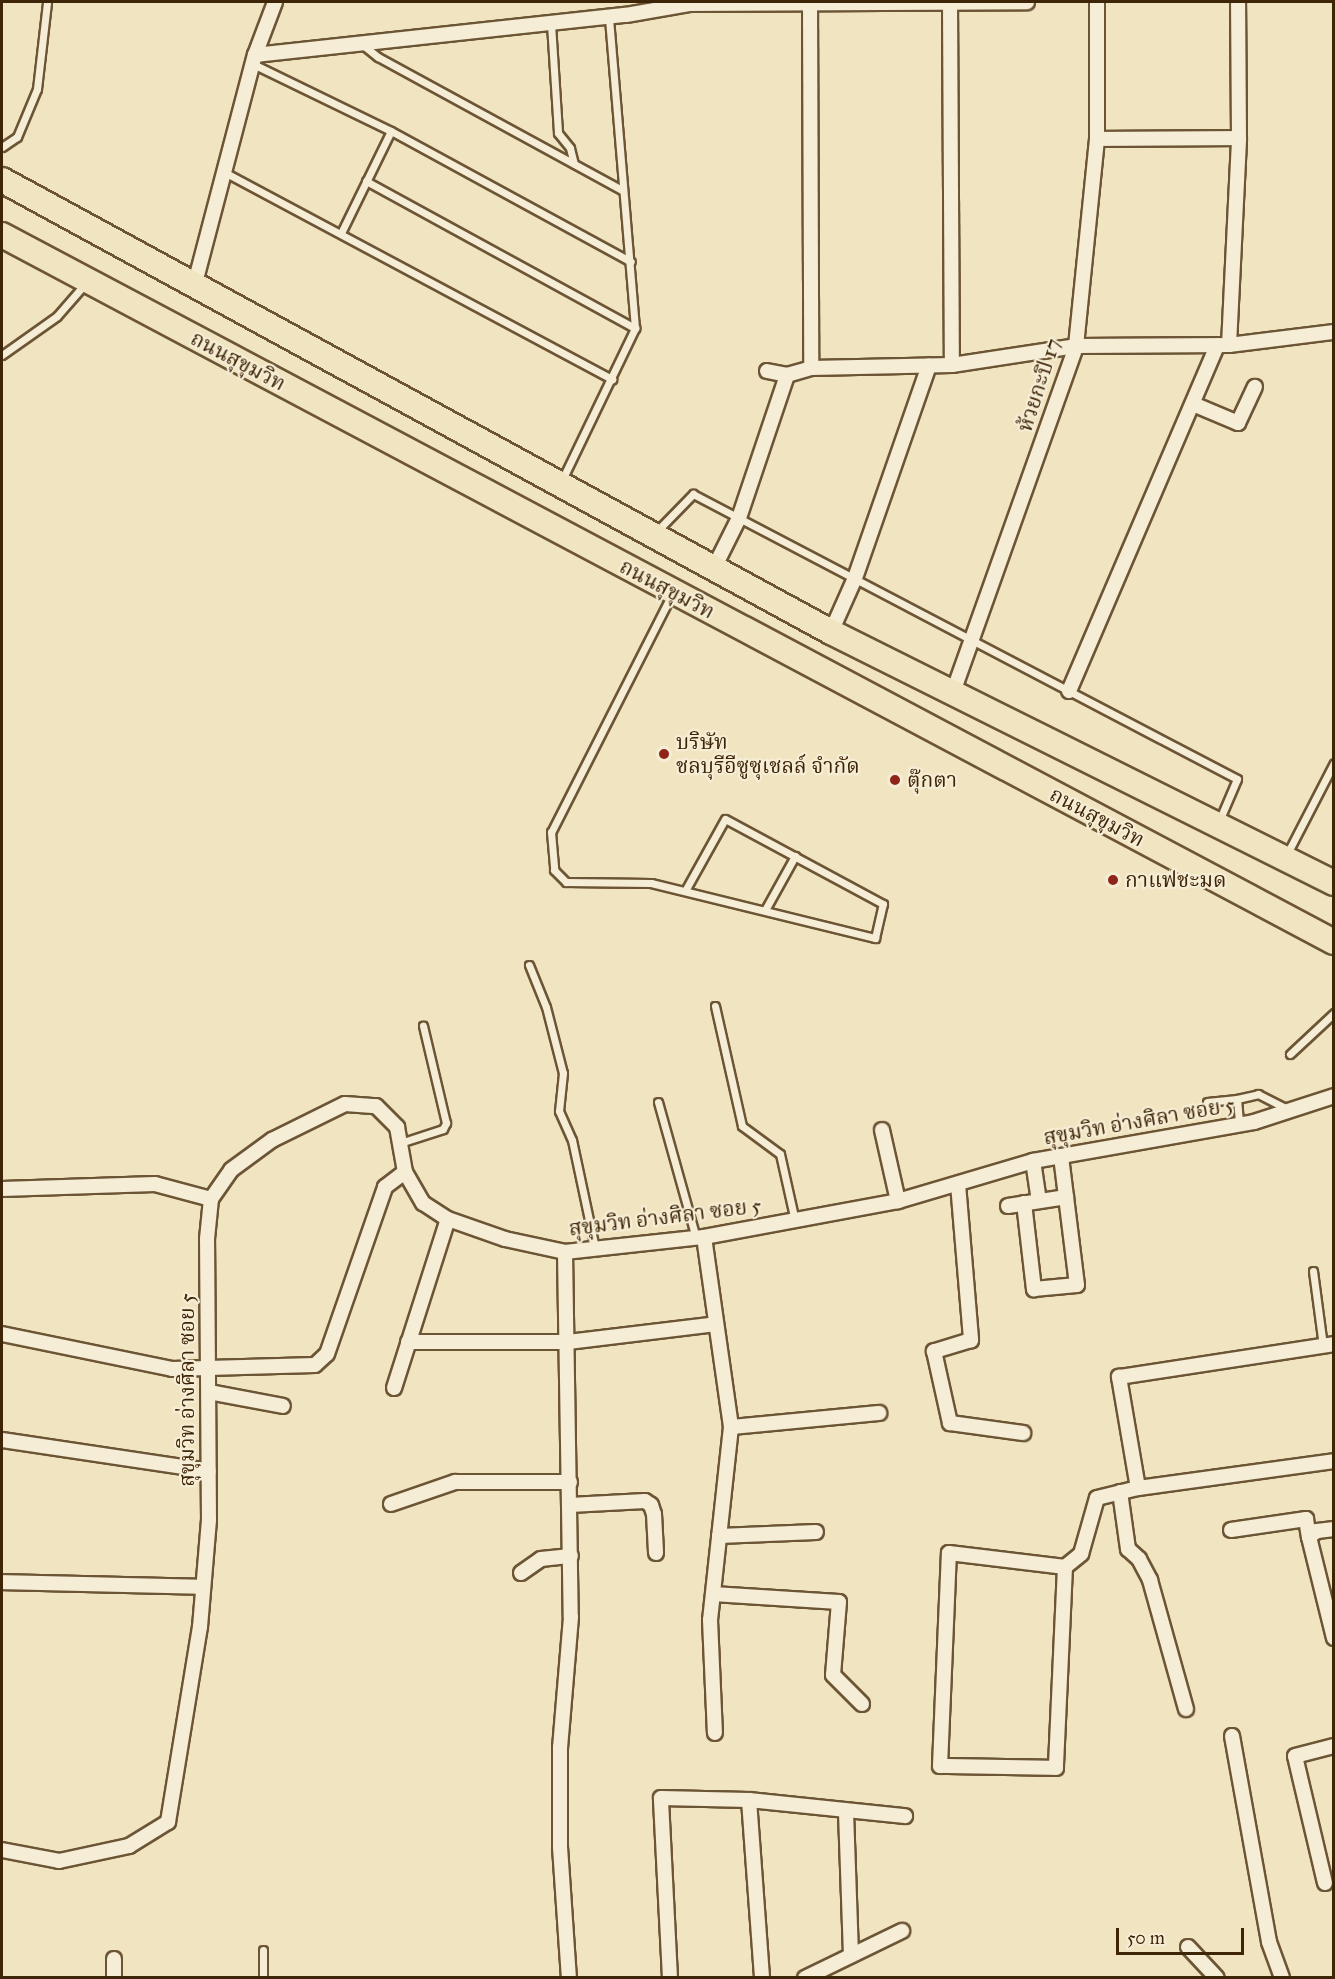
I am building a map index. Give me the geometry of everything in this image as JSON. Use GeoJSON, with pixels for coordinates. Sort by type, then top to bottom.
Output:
{"type":"FeatureCollection","features":[{"type":"Feature","properties":{"kind":"highway","name":"ถนนสุขุมวิท"},"geometry":{"type":"LineString","coordinates":[[2,180],[195,283],[831,632],[952,695],[1334,883]]}},
{"type":"Feature","properties":{"kind":"highway","name":"ถนนสุขุมวิท"},"geometry":{"type":"LineString","coordinates":[[2,235],[1334,942]]}},
{"type":"Feature","properties":{"kind":"street"},"geometry":{"type":"LineString","coordinates":[[195,283],[226,173],[254,59],[275,2]]}},
{"type":"Feature","properties":{"kind":"street"},"geometry":{"type":"LineString","coordinates":[[950,2],[952,365]]}},
{"type":"Feature","properties":{"kind":"street"},"geometry":{"type":"LineString","coordinates":[[254,59],[360,43],[609,17],[689,3],[1027,2]]}},
{"type":"Feature","properties":{"kind":"street","name":"ห้วยกะปิ 17"},"geometry":{"type":"LineString","coordinates":[[952,695],[975,639],[1076,346],[1097,139],[1097,2]]}},
{"type":"Feature","properties":{"kind":"street"},"geometry":{"type":"LineString","coordinates":[[1069,691],[1193,404],[1223,345],[1239,138],[1238,2]]}},
{"type":"Feature","properties":{"kind":"street"},"geometry":{"type":"LineString","coordinates":[[810,3],[811,368]]}},
{"type":"Feature","properties":{"kind":"street"},"geometry":{"type":"LineString","coordinates":[[1097,139],[1239,138]]}},
{"type":"Feature","properties":{"kind":"street"},"geometry":{"type":"LineString","coordinates":[[767,370],[787,375],[811,368],[952,365],[1076,346],[1223,345],[1334,332]]}},
{"type":"Feature","properties":{"kind":"street"},"geometry":{"type":"LineString","coordinates":[[831,632],[855,578],[929,366]]}},
{"type":"Feature","properties":{"kind":"street"},"geometry":{"type":"LineString","coordinates":[[714,568],[739,518],[787,375]]}},
{"type":"Feature","properties":{"kind":"street"},"geometry":{"type":"LineString","coordinates":[[1193,404],[1238,423],[1255,387]]}},
{"type":"Feature","properties":{"kind":"street","name":"สุขุมวิท อ่างศิลา ซอย 5"},"geometry":{"type":"LineString","coordinates":[[2,1850],[59,1861],[129,1846],[168,1822],[182,1745],[203,1587],[209,1471],[207,1239],[211,1199],[231,1170],[272,1140],[345,1104],[376,1106],[397,1127],[405,1172],[423,1203],[448,1219],[505,1239],[565,1252],[700,1238],[897,1201],[1033,1161],[1239,1124],[1334,1096]]}},
{"type":"Feature","properties":{"kind":"street"},"geometry":{"type":"LineString","coordinates":[[882,1130],[897,1201]]}},
{"type":"Feature","properties":{"kind":"street"},"geometry":{"type":"LineString","coordinates":[[1024,1203],[1034,1289],[1077,1285],[1062,1156]]}},
{"type":"Feature","properties":{"kind":"street"},"geometry":{"type":"LineString","coordinates":[[1033,1161],[1039,1201]]}},
{"type":"Feature","properties":{"kind":"street"},"geometry":{"type":"LineString","coordinates":[[2,1334],[172,1369],[320,1362],[327,1354],[385,1186],[405,1172]]}},
{"type":"Feature","properties":{"kind":"street"},"geometry":{"type":"LineString","coordinates":[[2,1189],[155,1184],[211,1199]]}},
{"type":"Feature","properties":{"kind":"street"},"geometry":{"type":"LineString","coordinates":[[958,1184],[971,1340],[933,1352],[950,1423],[1023,1433]]}},
{"type":"Feature","properties":{"kind":"street"},"geometry":{"type":"LineString","coordinates":[[1008,1206],[1066,1197]]}},
{"type":"Feature","properties":{"kind":"street"},"geometry":{"type":"LineString","coordinates":[[394,1388],[448,1219]]}},
{"type":"Feature","properties":{"kind":"street"},"geometry":{"type":"LineString","coordinates":[[700,1238],[716,1324],[731,1427],[710,1620],[715,1733]]}},
{"type":"Feature","properties":{"kind":"street"},"geometry":{"type":"LineString","coordinates":[[565,1252],[571,1617],[560,1747],[560,1847],[569,1977]]}},
{"type":"Feature","properties":{"kind":"street"},"geometry":{"type":"LineString","coordinates":[[408,1342],[568,1342],[716,1324]]}},
{"type":"Feature","properties":{"kind":"street"},"geometry":{"type":"LineString","coordinates":[[1138,1488],[1119,1377],[1328,1345]]}},
{"type":"Feature","properties":{"kind":"street"},"geometry":{"type":"LineString","coordinates":[[209,1392],[283,1406]]}},
{"type":"Feature","properties":{"kind":"street"},"geometry":{"type":"LineString","coordinates":[[731,1427],[879,1413]]}},
{"type":"Feature","properties":{"kind":"street"},"geometry":{"type":"LineString","coordinates":[[2,1440],[209,1471]]}},
{"type":"Feature","properties":{"kind":"street"},"geometry":{"type":"LineString","coordinates":[[1065,1567],[1056,1768],[940,1766],[949,1553],[1065,1567],[1081,1554],[1097,1498],[1138,1488],[1334,1461]]}},
{"type":"Feature","properties":{"kind":"street"},"geometry":{"type":"LineString","coordinates":[[391,1504],[455,1482],[570,1482]]}},
{"type":"Feature","properties":{"kind":"street"},"geometry":{"type":"LineString","coordinates":[[1120,1492],[1128,1549],[1139,1559],[1150,1580],[1186,1709]]}},
{"type":"Feature","properties":{"kind":"street"},"geometry":{"type":"LineString","coordinates":[[570,1505],[645,1501],[651,1505],[654,1515],[656,1552]]}},
{"type":"Feature","properties":{"kind":"street"},"geometry":{"type":"LineString","coordinates":[[1231,1530],[1306,1519],[1334,1638]]}},
{"type":"Feature","properties":{"kind":"street"},"geometry":{"type":"LineString","coordinates":[[1309,1537],[1317,1531],[1334,1528]]}},
{"type":"Feature","properties":{"kind":"street"},"geometry":{"type":"LineString","coordinates":[[719,1536],[816,1532]]}},
{"type":"Feature","properties":{"kind":"street"},"geometry":{"type":"LineString","coordinates":[[521,1573],[540,1559],[571,1556]]}},
{"type":"Feature","properties":{"kind":"street"},"geometry":{"type":"LineString","coordinates":[[2,1582],[203,1587]]}},
{"type":"Feature","properties":{"kind":"street"},"geometry":{"type":"LineString","coordinates":[[713,1594],[839,1602],[833,1675],[862,1704]]}},
{"type":"Feature","properties":{"kind":"street"},"geometry":{"type":"LineString","coordinates":[[1232,1736],[1269,1942],[1282,1977]]}},
{"type":"Feature","properties":{"kind":"street"},"geometry":{"type":"LineString","coordinates":[[1325,1883],[1295,1756],[1334,1746]]}},
{"type":"Feature","properties":{"kind":"street"},"geometry":{"type":"LineString","coordinates":[[670,1977],[661,1798],[749,1800],[846,1812],[906,1816]]}},
{"type":"Feature","properties":{"kind":"street"},"geometry":{"type":"LineString","coordinates":[[749,1800],[762,1977]]}},
{"type":"Feature","properties":{"kind":"street"},"geometry":{"type":"LineString","coordinates":[[846,1812],[851,1955]]}},
{"type":"Feature","properties":{"kind":"street"},"geometry":{"type":"LineString","coordinates":[[805,1977],[902,1931]]}},
{"type":"Feature","properties":{"kind":"street"},"geometry":{"type":"LineString","coordinates":[[1188,1947],[1217,1977]]}},
{"type":"Feature","properties":{"kind":"street"},"geometry":{"type":"LineString","coordinates":[[114,1959],[114,1977]]}},
{"type":"Feature","properties":{"kind":"lane"},"geometry":{"type":"LineString","coordinates":[[2,147],[17,137],[37,89],[47,2]]}},
{"type":"Feature","properties":{"kind":"lane"},"geometry":{"type":"LineString","coordinates":[[560,484],[635,328],[609,17]]}},
{"type":"Feature","properties":{"kind":"lane"},"geometry":{"type":"LineString","coordinates":[[551,24],[558,133],[570,148],[574,164]]}},
{"type":"Feature","properties":{"kind":"lane"},"geometry":{"type":"LineString","coordinates":[[360,43],[378,57],[622,190]]}},
{"type":"Feature","properties":{"kind":"lane"},"geometry":{"type":"LineString","coordinates":[[254,59],[631,262]]}},
{"type":"Feature","properties":{"kind":"lane"},"geometry":{"type":"LineString","coordinates":[[342,231],[391,131]]}},
{"type":"Feature","properties":{"kind":"lane"},"geometry":{"type":"LineString","coordinates":[[226,173],[342,231],[612,379]]}},
{"type":"Feature","properties":{"kind":"lane"},"geometry":{"type":"LineString","coordinates":[[366,182],[635,328]]}},
{"type":"Feature","properties":{"kind":"lane"},"geometry":{"type":"LineString","coordinates":[[2,355],[57,316],[87,281]]}},
{"type":"Feature","properties":{"kind":"lane"},"geometry":{"type":"LineString","coordinates":[[653,535],[693,494],[975,639],[1237,779],[1216,826]]}},
{"type":"Feature","properties":{"kind":"lane"},"geometry":{"type":"LineString","coordinates":[[673,591],[551,831],[549,849],[554,870],[566,882],[651,883],[875,938],[883,904],[725,819],[685,891]]}},
{"type":"Feature","properties":{"kind":"lane"},"geometry":{"type":"LineString","coordinates":[[1284,859],[1334,764]]}},
{"type":"Feature","properties":{"kind":"lane"},"geometry":{"type":"LineString","coordinates":[[765,910],[795,856]]}},
{"type":"Feature","properties":{"kind":"lane"},"geometry":{"type":"LineString","coordinates":[[529,965],[546,1007],[563,1073],[559,1111],[572,1140],[596,1248]]}},
{"type":"Feature","properties":{"kind":"lane"},"geometry":{"type":"LineString","coordinates":[[715,1006],[742,1126],[780,1155],[795,1221]]}},
{"type":"Feature","properties":{"kind":"lane"},"geometry":{"type":"LineString","coordinates":[[1290,1053],[1334,1013]]}},
{"type":"Feature","properties":{"kind":"lane"},"geometry":{"type":"LineString","coordinates":[[400,1143],[443,1129],[446,1123],[423,1026]]}},
{"type":"Feature","properties":{"kind":"lane"},"geometry":{"type":"LineString","coordinates":[[1207,1102],[1258,1094],[1292,1110]]}},
{"type":"Feature","properties":{"kind":"lane"},"geometry":{"type":"LineString","coordinates":[[1236,1099],[1239,1124]]}},
{"type":"Feature","properties":{"kind":"lane"},"geometry":{"type":"LineString","coordinates":[[658,1102],[700,1238]]}},
{"type":"Feature","properties":{"kind":"lane"},"geometry":{"type":"LineString","coordinates":[[1313,1271],[1328,1345]]}},
{"type":"Feature","properties":{"kind":"lane"},"geometry":{"type":"LineString","coordinates":[[263,1950],[264,1977]]}},
{"type":"Feature","properties":{"kind":"place","name":"บริษัท ชลบุรีอีซูซุเชลล์ จำกัด"},"geometry":{"type":"Point","coordinates":[664,754]}},
{"type":"Feature","properties":{"kind":"place","name":"ตุ๊กตา"},"geometry":{"type":"Point","coordinates":[895,780]}},
{"type":"Feature","properties":{"kind":"place","name":"กาแฟชะมด"},"geometry":{"type":"Point","coordinates":[1113,880]}}]}
